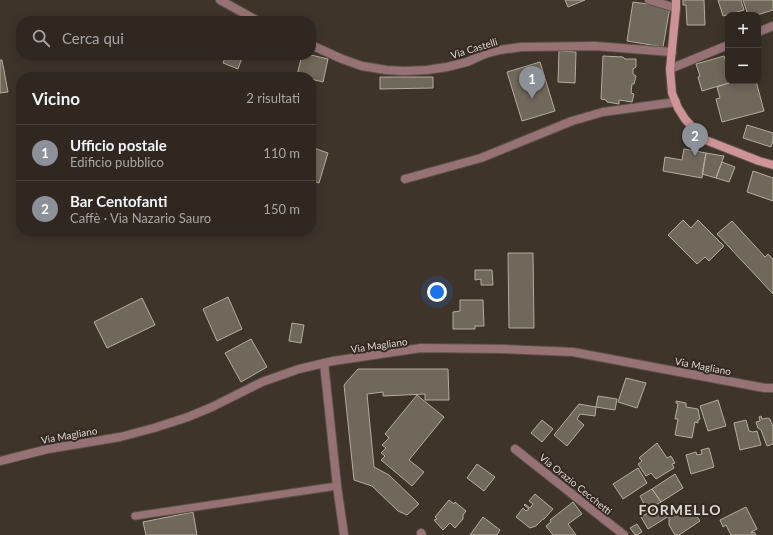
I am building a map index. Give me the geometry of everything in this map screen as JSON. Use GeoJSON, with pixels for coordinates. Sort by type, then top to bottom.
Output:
{"type":"FeatureCollection","features":[{"type":"Feature","properties":{"kind":"street"},"geometry":{"type":"LineString","coordinates":[[220,0],[249,16]]}},
{"type":"Feature","properties":{"kind":"street"},"geometry":{"type":"LineString","coordinates":[[649,0],[676,4],[670,69],[672,93],[685,119],[703,139],[773,165]]}},
{"type":"Feature","properties":{"kind":"street"},"geometry":{"type":"LineString","coordinates":[[761,31],[773,26]]}},
{"type":"Feature","properties":{"kind":"street","name":"Via Castelli"},"geometry":{"type":"LineString","coordinates":[[316,47],[362,66],[403,71],[447,67],[485,54],[521,47],[594,46],[672,52]]}},
{"type":"Feature","properties":{"kind":"street"},"geometry":{"type":"LineString","coordinates":[[670,69],[725,46]]}},
{"type":"Feature","properties":{"kind":"street"},"geometry":{"type":"LineString","coordinates":[[405,179],[481,158],[572,121],[603,112],[676,102]]}},
{"type":"Feature","properties":{"kind":"street","name":"Via Magliano"},"geometry":{"type":"LineString","coordinates":[[0,460],[48,448],[114,438],[149,430],[200,412],[274,377],[299,369],[324,363],[421,348],[573,352],[765,388],[773,388]]}},
{"type":"Feature","properties":{"kind":"street"},"geometry":{"type":"LineString","coordinates":[[324,363],[337,486],[344,535]]}},
{"type":"Feature","properties":{"kind":"street","name":"Via Orazio Cecchetti"},"geometry":{"type":"LineString","coordinates":[[515,449],[624,535]]}},
{"type":"Feature","properties":{"kind":"lane"},"geometry":{"type":"LineString","coordinates":[[135,516],[337,486]]}},
{"type":"Feature","properties":{"kind":"building"},"geometry":{"type":"Polygon","coordinates":[[[565,0],[585,0],[568,7],[565,0]]]}},
{"type":"Feature","properties":{"kind":"building"},"geometry":{"type":"Polygon","coordinates":[[[683,0],[704,0],[705,25],[687,25],[686,5],[683,5],[683,0]]]}},
{"type":"Feature","properties":{"kind":"building"},"geometry":{"type":"Polygon","coordinates":[[[718,0],[741,0],[744,10],[737,12],[725,12],[725,15],[723,16],[718,0]]]}},
{"type":"Feature","properties":{"kind":"building"},"geometry":{"type":"Polygon","coordinates":[[[743,0],[773,0],[773,10],[761,14],[761,12],[747,12],[743,0]]]}},
{"type":"Feature","properties":{"kind":"building"},"geometry":{"type":"Polygon","coordinates":[[[633,2],[670,7],[663,47],[627,41],[633,2]]]}},
{"type":"Feature","properties":{"kind":"building"},"geometry":{"type":"Polygon","coordinates":[[[559,51],[576,52],[575,83],[558,82],[559,51]]]}},
{"type":"Feature","properties":{"kind":"building"},"geometry":{"type":"Polygon","coordinates":[[[316,56],[328,59],[323,82],[316,80],[316,72],[298,72],[301,60],[316,60],[316,56]]]}},
{"type":"Feature","properties":{"kind":"building"},"geometry":{"type":"Polygon","coordinates":[[[603,56],[636,59],[636,67],[633,69],[633,74],[636,76],[634,84],[632,84],[631,93],[634,94],[632,102],[619,100],[619,104],[607,102],[606,100],[601,99],[603,56]]]}},
{"type":"Feature","properties":{"kind":"building"},"geometry":{"type":"Polygon","coordinates":[[[724,56],[725,84],[702,91],[698,77],[700,76],[696,64],[724,56]]]}},
{"type":"Feature","properties":{"kind":"building"},"geometry":{"type":"Polygon","coordinates":[[[0,60],[2,60],[8,92],[0,93],[0,60]]]}},
{"type":"Feature","properties":{"kind":"building"},"geometry":{"type":"Polygon","coordinates":[[[224,60],[241,60],[238,69],[223,63],[224,60]]]}},
{"type":"Feature","properties":{"kind":"building"},"geometry":{"type":"Polygon","coordinates":[[[540,62],[555,111],[522,121],[507,72],[540,62]]]}},
{"type":"Feature","properties":{"kind":"building"},"geometry":{"type":"Polygon","coordinates":[[[380,77],[433,77],[433,88],[380,89],[380,77]]]}},
{"type":"Feature","properties":{"kind":"building"},"geometry":{"type":"Polygon","coordinates":[[[726,84],[757,84],[764,111],[722,122],[716,99],[720,98],[717,87],[726,84]]]}},
{"type":"Feature","properties":{"kind":"building"},"geometry":{"type":"Polygon","coordinates":[[[747,125],[773,133],[771,147],[743,138],[747,125]]]}},
{"type":"Feature","properties":{"kind":"building"},"geometry":{"type":"Polygon","coordinates":[[[316,149],[328,153],[319,183],[316,182],[316,149]]]}},
{"type":"Feature","properties":{"kind":"building"},"geometry":{"type":"Polygon","coordinates":[[[684,149],[706,153],[702,178],[663,171],[665,157],[682,160],[684,149]]]}},
{"type":"Feature","properties":{"kind":"building"},"geometry":{"type":"Polygon","coordinates":[[[706,153],[724,156],[716,178],[702,174],[706,153]]]}},
{"type":"Feature","properties":{"kind":"building"},"geometry":{"type":"Polygon","coordinates":[[[722,162],[735,167],[729,182],[716,178],[722,162]]]}},
{"type":"Feature","properties":{"kind":"building"},"geometry":{"type":"Polygon","coordinates":[[[753,171],[773,178],[773,201],[747,192],[753,171]]]}},
{"type":"Feature","properties":{"kind":"building"},"geometry":{"type":"Polygon","coordinates":[[[683,220],[691,228],[698,220],[724,246],[709,261],[705,257],[697,264],[668,235],[683,220]]]}},
{"type":"Feature","properties":{"kind":"building"},"geometry":{"type":"Polygon","coordinates":[[[732,221],[765,257],[768,254],[773,259],[773,294],[717,234],[732,221]]]}},
{"type":"Feature","properties":{"kind":"building"},"geometry":{"type":"Polygon","coordinates":[[[508,253],[533,253],[534,328],[509,328],[508,253]]]}},
{"type":"Feature","properties":{"kind":"building"},"geometry":{"type":"Polygon","coordinates":[[[475,270],[492,270],[493,285],[481,285],[481,279],[475,280],[475,270]]]}},
{"type":"Feature","properties":{"kind":"building"},"geometry":{"type":"Polygon","coordinates":[[[228,297],[242,329],[217,341],[203,309],[228,297]]]}},
{"type":"Feature","properties":{"kind":"building"},"geometry":{"type":"Polygon","coordinates":[[[142,298],[155,325],[107,348],[94,322],[142,298]]]}},
{"type":"Feature","properties":{"kind":"building"},"geometry":{"type":"Polygon","coordinates":[[[460,300],[483,300],[484,326],[475,326],[475,329],[453,329],[453,312],[460,311],[460,300]]]}},
{"type":"Feature","properties":{"kind":"building"},"geometry":{"type":"Polygon","coordinates":[[[292,323],[304,325],[301,343],[289,341],[292,323]]]}},
{"type":"Feature","properties":{"kind":"building"},"geometry":{"type":"Polygon","coordinates":[[[251,339],[267,367],[241,382],[225,353],[251,339]]]}},
{"type":"Feature","properties":{"kind":"building"},"geometry":{"type":"Polygon","coordinates":[[[358,369],[448,369],[449,400],[425,400],[425,394],[383,396],[383,392],[367,394],[374,467],[389,475],[419,504],[407,515],[398,511],[372,486],[354,480],[344,385],[358,369]]]}},
{"type":"Feature","properties":{"kind":"building"},"geometry":{"type":"Polygon","coordinates":[[[626,378],[646,383],[637,408],[618,402],[626,378]]]}},
{"type":"Feature","properties":{"kind":"building"},"geometry":{"type":"Polygon","coordinates":[[[417,395],[444,417],[409,460],[424,472],[412,486],[381,460],[385,456],[381,453],[386,448],[382,445],[389,438],[385,434],[417,395]]]}},
{"type":"Feature","properties":{"kind":"building"},"geometry":{"type":"Polygon","coordinates":[[[598,396],[617,399],[615,410],[596,407],[598,396]]]}},
{"type":"Feature","properties":{"kind":"building"},"geometry":{"type":"Polygon","coordinates":[[[718,400],[726,426],[708,431],[700,406],[718,400]]]}},
{"type":"Feature","properties":{"kind":"building"},"geometry":{"type":"Polygon","coordinates":[[[676,401],[686,403],[686,407],[698,409],[700,419],[698,420],[698,423],[695,422],[692,438],[675,435],[678,419],[675,419],[678,404],[676,401]]]}},
{"type":"Feature","properties":{"kind":"building"},"geometry":{"type":"Polygon","coordinates":[[[579,404],[596,407],[595,416],[580,414],[577,419],[584,425],[567,446],[554,435],[579,404]]]}},
{"type":"Feature","properties":{"kind":"building"},"geometry":{"type":"Polygon","coordinates":[[[761,416],[762,419],[770,419],[773,427],[773,444],[767,446],[761,430],[758,428],[756,422],[760,421],[759,417],[761,416]]]}},
{"type":"Feature","properties":{"kind":"building"},"geometry":{"type":"Polygon","coordinates":[[[542,420],[553,429],[542,442],[531,433],[542,420]]]}},
{"type":"Feature","properties":{"kind":"building"},"geometry":{"type":"Polygon","coordinates":[[[746,420],[749,431],[757,431],[761,445],[740,450],[734,423],[746,420]]]}},
{"type":"Feature","properties":{"kind":"building"},"geometry":{"type":"Polygon","coordinates":[[[657,443],[667,458],[671,456],[675,463],[672,464],[674,468],[656,479],[651,473],[646,476],[638,464],[642,461],[639,458],[657,443]]]}},
{"type":"Feature","properties":{"kind":"building"},"geometry":{"type":"Polygon","coordinates":[[[709,448],[714,467],[691,474],[686,455],[696,452],[697,455],[702,454],[701,450],[709,448]]]}},
{"type":"Feature","properties":{"kind":"building"},"geometry":{"type":"Polygon","coordinates":[[[477,464],[495,477],[484,491],[467,478],[477,464]]]}},
{"type":"Feature","properties":{"kind":"building"},"geometry":{"type":"Polygon","coordinates":[[[638,468],[647,483],[623,499],[613,484],[638,468]]]}},
{"type":"Feature","properties":{"kind":"building"},"geometry":{"type":"Polygon","coordinates":[[[675,474],[683,488],[661,502],[652,489],[675,474]]]}},
{"type":"Feature","properties":{"kind":"building"},"geometry":{"type":"Polygon","coordinates":[[[652,489],[661,502],[647,510],[640,496],[652,489]]]}},
{"type":"Feature","properties":{"kind":"building"},"geometry":{"type":"Polygon","coordinates":[[[535,494],[553,509],[536,526],[530,528],[516,517],[523,508],[526,511],[529,509],[524,505],[525,504],[530,508],[533,504],[529,501],[535,494]]]}},
{"type":"Feature","properties":{"kind":"building"},"geometry":{"type":"Polygon","coordinates":[[[449,500],[454,504],[455,502],[466,511],[463,515],[463,519],[455,528],[450,523],[443,530],[434,520],[437,519],[435,517],[449,500]]]}},
{"type":"Feature","properties":{"kind":"building"},"geometry":{"type":"Polygon","coordinates":[[[573,502],[582,514],[568,524],[576,535],[553,535],[546,526],[551,522],[550,520],[573,502]]]}},
{"type":"Feature","properties":{"kind":"building"},"geometry":{"type":"Polygon","coordinates":[[[688,503],[700,521],[679,535],[675,535],[669,525],[669,516],[688,503]]]}},
{"type":"Feature","properties":{"kind":"building"},"geometry":{"type":"Polygon","coordinates":[[[663,506],[669,516],[648,529],[641,517],[654,509],[655,511],[663,506]]]}},
{"type":"Feature","properties":{"kind":"building"},"geometry":{"type":"Polygon","coordinates":[[[746,507],[757,529],[751,533],[754,532],[756,535],[731,535],[726,525],[723,527],[720,520],[746,507]]]}},
{"type":"Feature","properties":{"kind":"building"},"geometry":{"type":"Polygon","coordinates":[[[193,512],[197,535],[146,535],[143,522],[193,512]]]}},
{"type":"Feature","properties":{"kind":"building"},"geometry":{"type":"Polygon","coordinates":[[[483,517],[500,530],[497,535],[470,535],[483,517]]]}},
{"type":"Feature","properties":{"kind":"building"},"geometry":{"type":"Polygon","coordinates":[[[637,524],[642,532],[635,535],[630,528],[637,524]]]}},
{"type":"Feature","properties":{"kind":"place","name":"Ufficio postale"},"geometry":{"type":"Point","coordinates":[532,99]}},
{"type":"Feature","properties":{"kind":"place","name":"Bar Centofanti"},"geometry":{"type":"Point","coordinates":[695,156]}},
{"type":"Feature","properties":{"kind":"district","name":"FORMELLO"},"geometry":{"type":"Point","coordinates":[680,509]}}]}
